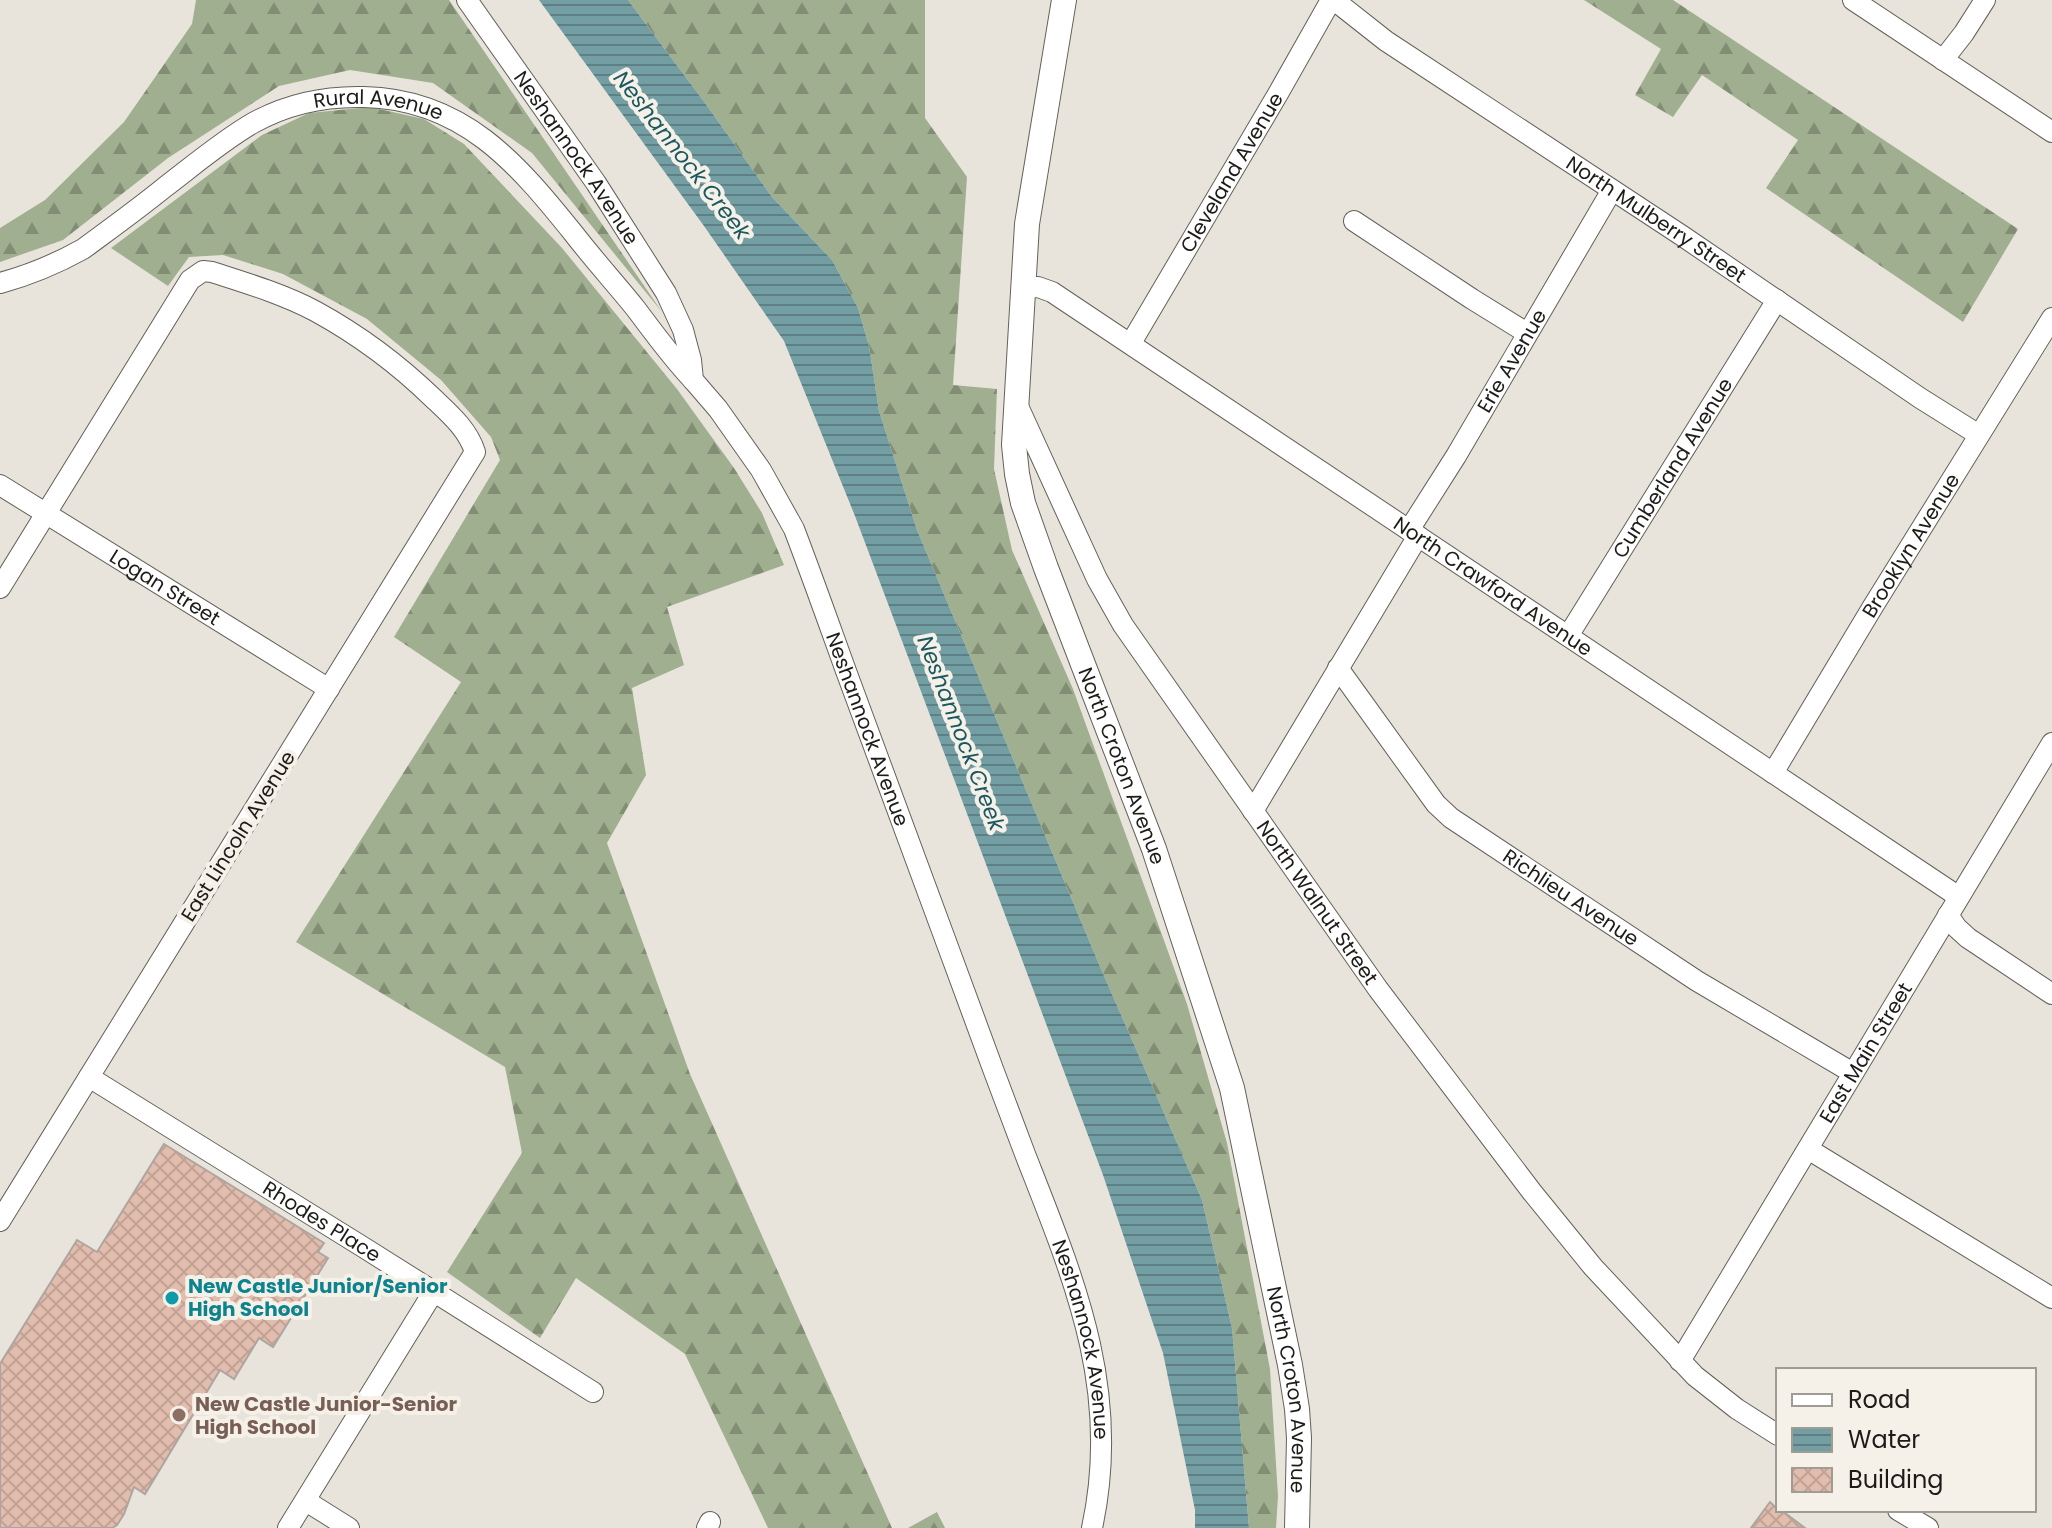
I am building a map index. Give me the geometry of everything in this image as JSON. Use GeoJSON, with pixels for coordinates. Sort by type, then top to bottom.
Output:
{"type":"FeatureCollection","features":[{"type":"Feature","properties":{"kind":"main road","name":"North Croton Avenue"},"geometry":{"type":"LineString","coordinates":[[1064,0],[1027,224],[1014,445],[1017,474],[1023,503],[1046,568],[1154,849],[1232,1088],[1297,1409],[1297,1528]]}},
{"type":"Feature","properties":{"kind":"street","name":"Neshannock Avenue"},"geometry":{"type":"LineString","coordinates":[[467,0],[596,183],[666,293],[683,330],[693,380],[718,409],[761,470],[794,529],[1082,1307],[1094,1358],[1102,1444],[1092,1528]]}},
{"type":"Feature","properties":{"kind":"street","name":"North Mulberry Street"},"geometry":{"type":"LineString","coordinates":[[1333,0],[1386,41],[1979,435]]}},
{"type":"Feature","properties":{"kind":"street","name":"Cleveland Avenue"},"geometry":{"type":"LineString","coordinates":[[1131,343],[1333,0]]}},
{"type":"Feature","properties":{"kind":"street"},"geometry":{"type":"LineString","coordinates":[[1853,0],[2052,132]]}},
{"type":"Feature","properties":{"kind":"street"},"geometry":{"type":"LineString","coordinates":[[1943,60],[1985,0]]}},
{"type":"Feature","properties":{"kind":"street","name":"Rural Avenue"},"geometry":{"type":"LineString","coordinates":[[0,283],[30,275],[83,249],[225,140],[255,122],[287,108],[322,99],[381,97],[414,103],[445,115],[473,130],[507,157],[536,187],[693,380]]}},
{"type":"Feature","properties":{"kind":"street","name":"Erie Avenue"},"geometry":{"type":"LineString","coordinates":[[1253,811],[1612,190]]}},
{"type":"Feature","properties":{"kind":"street"},"geometry":{"type":"LineString","coordinates":[[1354,221],[1527,333]]}},
{"type":"Feature","properties":{"kind":"street","name":"East Lincoln Avenue"},"geometry":{"type":"LineString","coordinates":[[0,1221],[7,1195],[89,1077],[475,452],[460,424],[384,355],[314,311],[265,290],[203,271],[190,280],[46,513]]}},
{"type":"Feature","properties":{"kind":"street","name":"North Crawford Avenue"},"geometry":{"type":"LineString","coordinates":[[1023,288],[1038,287],[1052,292],[1131,343],[1773,773],[1953,906],[1957,928],[1968,938],[2052,994]]}},
{"type":"Feature","properties":{"kind":"street","name":"Cumberland Avenue"},"geometry":{"type":"LineString","coordinates":[[1568,636],[1777,300]]}},
{"type":"Feature","properties":{"kind":"street","name":"Brooklyn Avenue"},"geometry":{"type":"LineString","coordinates":[[1773,773],[2052,318]]}},
{"type":"Feature","properties":{"kind":"street","name":"North Walnut Street"},"geometry":{"type":"LineString","coordinates":[[1017,404],[1052,485],[1113,609],[1378,989],[1593,1267],[1711,1391],[1776,1434]]}},
{"type":"Feature","properties":{"kind":"street","name":"Logan Street"},"geometry":{"type":"LineString","coordinates":[[0,485],[329,689]]}},
{"type":"Feature","properties":{"kind":"street"},"geometry":{"type":"LineString","coordinates":[[0,588],[46,513]]}},
{"type":"Feature","properties":{"kind":"street","name":"Richlieu Avenue"},"geometry":{"type":"LineString","coordinates":[[1338,668],[1436,804],[1451,818],[1697,981],[1853,1073]]}},
{"type":"Feature","properties":{"kind":"street","name":"East Main Street"},"geometry":{"type":"LineString","coordinates":[[1680,1361],[2052,743]]}},
{"type":"Feature","properties":{"kind":"street","name":"Rhodes Place"},"geometry":{"type":"LineString","coordinates":[[89,1077],[593,1392]]}},
{"type":"Feature","properties":{"kind":"street"},"geometry":{"type":"LineString","coordinates":[[1808,1149],[2052,1298]]}},
{"type":"Feature","properties":{"kind":"street"},"geometry":{"type":"LineString","coordinates":[[288,1528],[434,1291]]}},
{"type":"Feature","properties":{"kind":"street"},"geometry":{"type":"LineString","coordinates":[[306,1501],[349,1528]]}},
{"type":"Feature","properties":{"kind":"street"},"geometry":{"type":"LineString","coordinates":[[1901,1512],[1928,1528]]}},
{"type":"Feature","properties":{"kind":"green space"},"geometry":{"type":"Polygon","coordinates":[[[196,0],[449,0],[662,312],[532,153],[433,83],[350,70],[279,86],[168,158],[63,240],[0,262],[0,228],[45,200],[124,122],[192,24],[196,0]]]}},
{"type":"Feature","properties":{"kind":"green space"},"geometry":{"type":"Polygon","coordinates":[[[628,0],[925,0],[925,118],[967,177],[953,385],[997,389],[994,469],[1012,550],[1073,689],[1187,1004],[1227,1143],[1270,1369],[1278,1496],[1276,1528],[1249,1528],[1232,1328],[1202,1200],[1101,969],[917,530],[879,411],[869,346],[858,308],[832,260],[772,197],[628,0]]]}},
{"type":"Feature","properties":{"kind":"green space"},"geometry":{"type":"Polygon","coordinates":[[[1584,0],[1673,0],[2018,229],[1963,322],[1766,188],[1798,140],[1702,75],[1673,117],[1635,95],[1661,49],[1584,0]]]}},
{"type":"Feature","properties":{"kind":"green space"},"geometry":{"type":"Polygon","coordinates":[[[370,107],[424,119],[464,144],[562,248],[677,389],[734,468],[762,513],[784,565],[667,607],[684,665],[632,688],[646,775],[607,843],[690,1074],[892,1528],[768,1528],[685,1354],[576,1278],[540,1338],[447,1272],[522,1153],[505,1067],[296,942],[461,682],[394,637],[500,460],[491,437],[441,380],[367,319],[283,274],[223,255],[189,257],[168,286],[111,248],[262,135],[309,113],[370,107]]]}},
{"type":"Feature","properties":{"kind":"green space"},"geometry":{"type":"Polygon","coordinates":[[[937,1512],[945,1528],[908,1528],[937,1512]]]}},
{"type":"Feature","properties":{"kind":"water","name":"Neshannock Creek"},"geometry":{"type":"Polygon","coordinates":[[[539,0],[628,0],[772,197],[832,260],[858,308],[869,346],[879,411],[917,530],[1101,969],[1202,1200],[1232,1328],[1249,1528],[1195,1528],[1195,1510],[1163,1353],[1103,1175],[855,516],[784,341],[539,0]]]}},
{"type":"Feature","properties":{"kind":"building","name":"New Castle Junior/Senior High School"},"geometry":{"type":"Polygon","coordinates":[[[164,1144],[324,1243],[318,1252],[328,1258],[273,1347],[259,1338],[234,1379],[220,1370],[145,1494],[134,1487],[117,1525],[112,1528],[0,1528],[0,1364],[77,1240],[97,1252],[164,1144]]]}},
{"type":"Feature","properties":{"kind":"building"},"geometry":{"type":"Polygon","coordinates":[[[1770,1502],[1776,1512],[1784,1512],[1805,1528],[1751,1528],[1770,1502]]]}},
{"type":"Feature","properties":{"kind":"place","name":"New Castle Junior/Senior High School"},"geometry":{"type":"Point","coordinates":[172,1298]}},
{"type":"Feature","properties":{"kind":"place","name":"New Castle Junior-Senior High School"},"geometry":{"type":"Point","coordinates":[179,1415]}}]}
